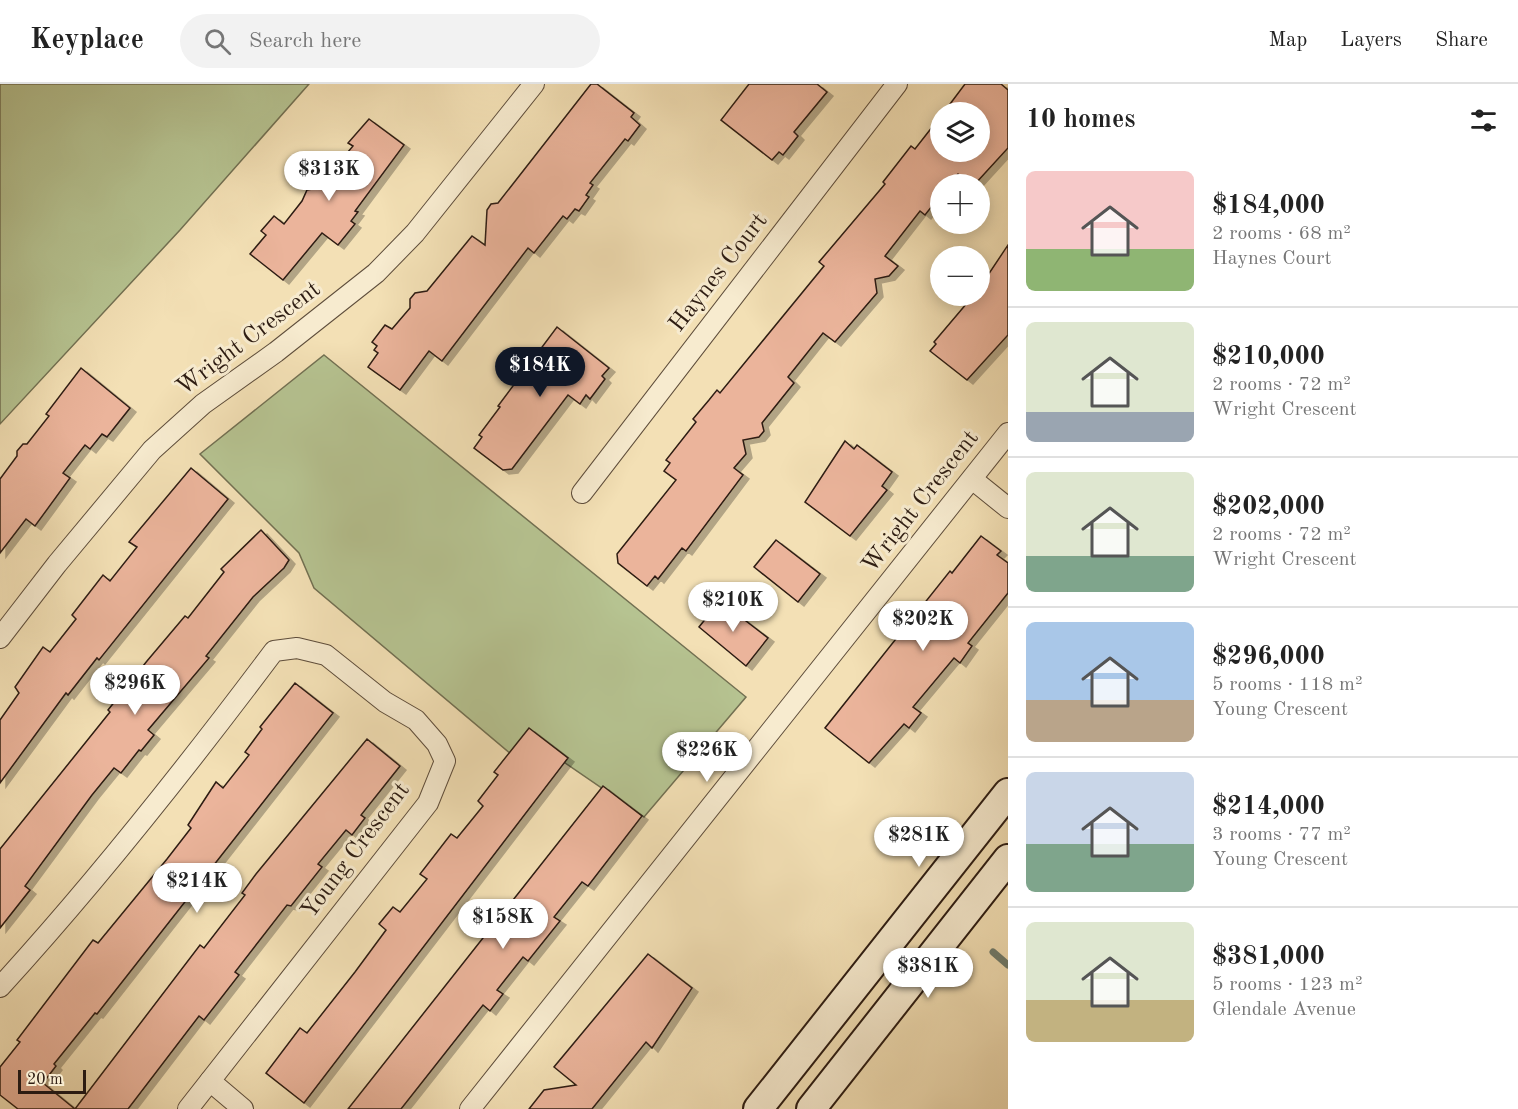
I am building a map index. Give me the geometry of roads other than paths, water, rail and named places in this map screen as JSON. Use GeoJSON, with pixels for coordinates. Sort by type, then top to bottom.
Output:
{"type":"FeatureCollection","features":[{"type":"Feature","properties":{"kind":"main road"},"geometry":{"type":"LineString","coordinates":[[758,1109],[1008,793]]}},
{"type":"Feature","properties":{"kind":"main road"},"geometry":{"type":"LineString","coordinates":[[811,1109],[1008,860]]}},
{"type":"Feature","properties":{"kind":"street","name":"Wright Crescent"},"geometry":{"type":"LineString","coordinates":[[0,639],[57,564],[152,450],[203,404],[276,352],[376,273],[415,233],[534,84]]}},
{"type":"Feature","properties":{"kind":"street","name":"Haynes Court"},"geometry":{"type":"LineString","coordinates":[[582,493],[897,84]]}},
{"type":"Feature","properties":{"kind":"street","name":"Wright Crescent"},"geometry":{"type":"LineString","coordinates":[[470,1109],[1008,433]]}},
{"type":"Feature","properties":{"kind":"street"},"geometry":{"type":"LineString","coordinates":[[972,479],[1008,508]]}},
{"type":"Feature","properties":{"kind":"street","name":"Young Crescent"},"geometry":{"type":"LineString","coordinates":[[0,987],[71,909],[232,709],[274,651],[297,648],[326,655],[385,702],[416,720],[436,744],[445,761],[428,802],[188,1109]]}},
{"type":"Feature","properties":{"kind":"street"},"geometry":{"type":"LineString","coordinates":[[210,1081],[243,1109]]}},
{"type":"Feature","properties":{"kind":"waterway"},"geometry":{"type":"LineString","coordinates":[[993,952],[1008,965]]}}]}
